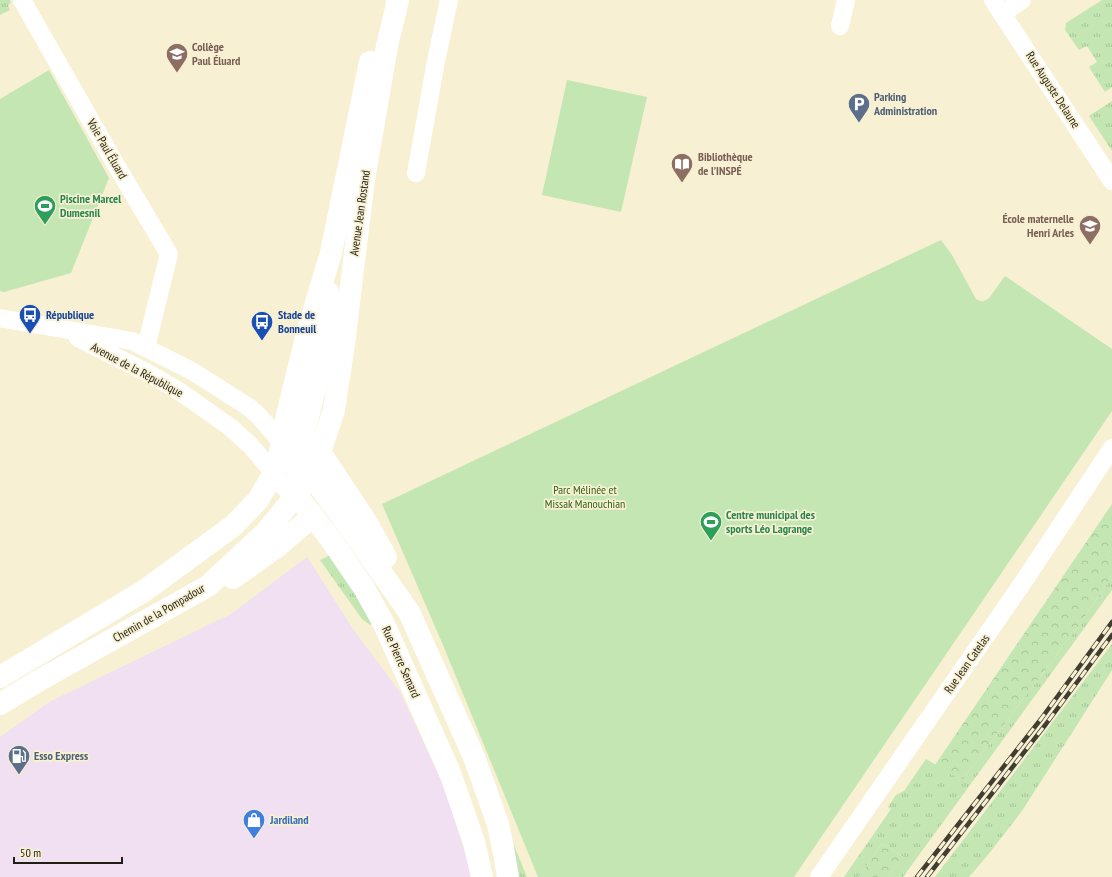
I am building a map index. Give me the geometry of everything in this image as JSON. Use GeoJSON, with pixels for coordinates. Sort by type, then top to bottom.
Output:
{"type":"FeatureCollection","features":[{"type":"Feature","properties":{"kind":"main road","name":"Avenue Jean Rostand"},"geometry":{"type":"LineString","coordinates":[[274,473],[309,326],[331,253],[383,0]]}},
{"type":"Feature","properties":{"kind":"main road","name":"Avenue Jean Rostand"},"geometry":{"type":"LineString","coordinates":[[304,467],[320,452],[334,410],[344,344],[364,180],[387,46],[398,0]]}},
{"type":"Feature","properties":{"kind":"main road"},"geometry":{"type":"LineString","coordinates":[[296,495],[304,467],[298,452],[319,371],[326,326],[331,253]]}},
{"type":"Feature","properties":{"kind":"main road"},"geometry":{"type":"LineString","coordinates":[[282,443],[304,467],[338,511],[409,612]]}},
{"type":"Feature","properties":{"kind":"main road"},"geometry":{"type":"LineString","coordinates":[[320,452],[367,524],[388,560],[409,612],[474,756],[498,824],[508,877]]}},
{"type":"Feature","properties":{"kind":"main road"},"geometry":{"type":"LineString","coordinates":[[0,677],[144,592],[233,526],[258,500],[274,473]]}},
{"type":"Feature","properties":{"kind":"main road","name":"Rue Pierre Semard"},"geometry":{"type":"LineString","coordinates":[[274,473],[296,495],[313,516],[364,588],[384,624],[450,773],[474,842],[482,877]]}},
{"type":"Feature","properties":{"kind":"main road","name":"Chemin de la Pompadour"},"geometry":{"type":"LineString","coordinates":[[0,704],[38,681],[208,586],[266,532],[296,495]]}},
{"type":"Feature","properties":{"kind":"main road"},"geometry":{"type":"LineString","coordinates":[[208,586],[231,580],[278,546],[313,516]]}},
{"type":"Feature","properties":{"kind":"street","name":"Voie Paul Éluard"},"geometry":{"type":"LineString","coordinates":[[22,0],[116,165],[169,254],[145,347]]}},
{"type":"Feature","properties":{"kind":"street"},"geometry":{"type":"LineString","coordinates":[[416,174],[433,76],[449,0]]}},
{"type":"Feature","properties":{"kind":"street"},"geometry":{"type":"LineString","coordinates":[[840,26],[846,0]]}},
{"type":"Feature","properties":{"kind":"street"},"geometry":{"type":"LineString","coordinates":[[998,7],[1022,0]]}},
{"type":"Feature","properties":{"kind":"street","name":"Rue Auguste Delaune"},"geometry":{"type":"LineString","coordinates":[[998,7],[1112,181]]}},
{"type":"Feature","properties":{"kind":"street","name":"Avenue de la République"},"geometry":{"type":"LineString","coordinates":[[0,318],[132,342],[145,347],[192,371],[247,406],[258,415],[282,443]]}},
{"type":"Feature","properties":{"kind":"street","name":"Avenue de la République"},"geometry":{"type":"LineString","coordinates":[[59,328],[179,390],[230,427],[250,445],[274,473]]}},
{"type":"Feature","properties":{"kind":"street","name":"Rue Jean Catelas"},"geometry":{"type":"LineString","coordinates":[[819,877],[1024,580],[1112,448]]}},
{"type":"Feature","properties":{"kind":"shaded area"},"geometry":{"type":"Polygon","coordinates":[[[307,557],[353,629],[400,692],[446,791],[472,877],[0,877],[0,737],[49,702],[231,614],[307,557]]]}},
{"type":"Feature","properties":{"kind":"green space"},"geometry":{"type":"Polygon","coordinates":[[[0,0],[10,0],[11,3],[8,5],[10,10],[0,15],[0,0]]]}},
{"type":"Feature","properties":{"kind":"green space"},"geometry":{"type":"Polygon","coordinates":[[[1102,0],[1112,0],[1112,87],[1105,92],[1089,67],[1097,62],[1087,46],[1079,50],[1065,30],[1066,23],[1102,0]]]}},
{"type":"Feature","properties":{"kind":"green space","name":"Piscine Marcel Dumesnil"},"geometry":{"type":"Polygon","coordinates":[[[49,70],[109,178],[71,273],[4,292],[0,291],[0,99],[49,70]]]}},
{"type":"Feature","properties":{"kind":"green space"},"geometry":{"type":"Polygon","coordinates":[[[567,80],[647,97],[621,212],[542,195],[567,80]]]}},
{"type":"Feature","properties":{"kind":"green space"},"geometry":{"type":"Polygon","coordinates":[[[1112,101],[1112,151],[1089,116],[1112,101]]]}},
{"type":"Feature","properties":{"kind":"green space","name":"Centre municipal des sports Léo Lagrange"},"geometry":{"type":"Polygon","coordinates":[[[941,240],[952,255],[976,299],[979,301],[989,298],[1005,276],[1112,349],[1112,411],[794,877],[538,877],[443,645],[382,504],[941,240]]]}},
{"type":"Feature","properties":{"kind":"green space"},"geometry":{"type":"Polygon","coordinates":[[[1112,504],[1112,576],[1080,624],[962,780],[935,765],[1112,504]]]}},
{"type":"Feature","properties":{"kind":"green space"},"geometry":{"type":"Polygon","coordinates":[[[331,555],[342,571],[372,624],[370,625],[362,619],[320,560],[331,555]]]}},
{"type":"Feature","properties":{"kind":"green space"},"geometry":{"type":"Polygon","coordinates":[[[1112,576],[1112,590],[903,877],[888,877],[903,857],[882,843],[859,877],[844,877],[891,809],[888,807],[896,795],[904,791],[926,759],[962,780],[1080,624],[1112,576]]]}},
{"type":"Feature","properties":{"kind":"green space"},"geometry":{"type":"Polygon","coordinates":[[[1112,644],[1112,670],[1022,811],[969,877],[935,877],[1112,644]]]}},
{"type":"Feature","properties":{"kind":"green space"},"geometry":{"type":"Polygon","coordinates":[[[511,838],[527,877],[515,877],[511,838]]]}},
{"type":"Feature","properties":{"kind":"green space"},"geometry":{"type":"Polygon","coordinates":[[[882,843],[903,857],[888,877],[859,877],[882,843]]]}},
{"type":"Feature","properties":{"kind":"railway"},"geometry":{"type":"LineString","coordinates":[[917,877],[1041,719],[1112,622]]}},
{"type":"Feature","properties":{"kind":"railway"},"geometry":{"type":"LineString","coordinates":[[927,877],[1046,724],[1112,635]]}},
{"type":"Feature","properties":{"kind":"place","name":"Collège Paul Éluard"},"geometry":{"type":"Point","coordinates":[177,74]}},
{"type":"Feature","properties":{"kind":"place","name":"Parking Administration"},"geometry":{"type":"Point","coordinates":[859,124]}},
{"type":"Feature","properties":{"kind":"place","name":"Bibliothèque de l’INSPÉ"},"geometry":{"type":"Point","coordinates":[682,184]}},
{"type":"Feature","properties":{"kind":"place","name":"Piscine Marcel Dumesnil"},"geometry":{"type":"Point","coordinates":[45,226]}},
{"type":"Feature","properties":{"kind":"place","name":"École maternelle Henri Arles"},"geometry":{"type":"Point","coordinates":[1090,246]}},
{"type":"Feature","properties":{"kind":"place","name":"République"},"geometry":{"type":"Point","coordinates":[30,334]}},
{"type":"Feature","properties":{"kind":"place","name":"Stade de Bonneuil"},"geometry":{"type":"Point","coordinates":[262,342]}},
{"type":"Feature","properties":{"kind":"place","name":"Centre municipal des sports Léo Lagrange"},"geometry":{"type":"Point","coordinates":[711,542]}},
{"type":"Feature","properties":{"kind":"place","name":"Esso Express"},"geometry":{"type":"Point","coordinates":[19,776]}},
{"type":"Feature","properties":{"kind":"place","name":"Jardiland"},"geometry":{"type":"Point","coordinates":[254,840]}},
{"type":"Feature","properties":{"kind":"park label","name":"Parc Mélinée et Missak Manouchian"},"geometry":{"type":"Point","coordinates":[585,497]}}]}
